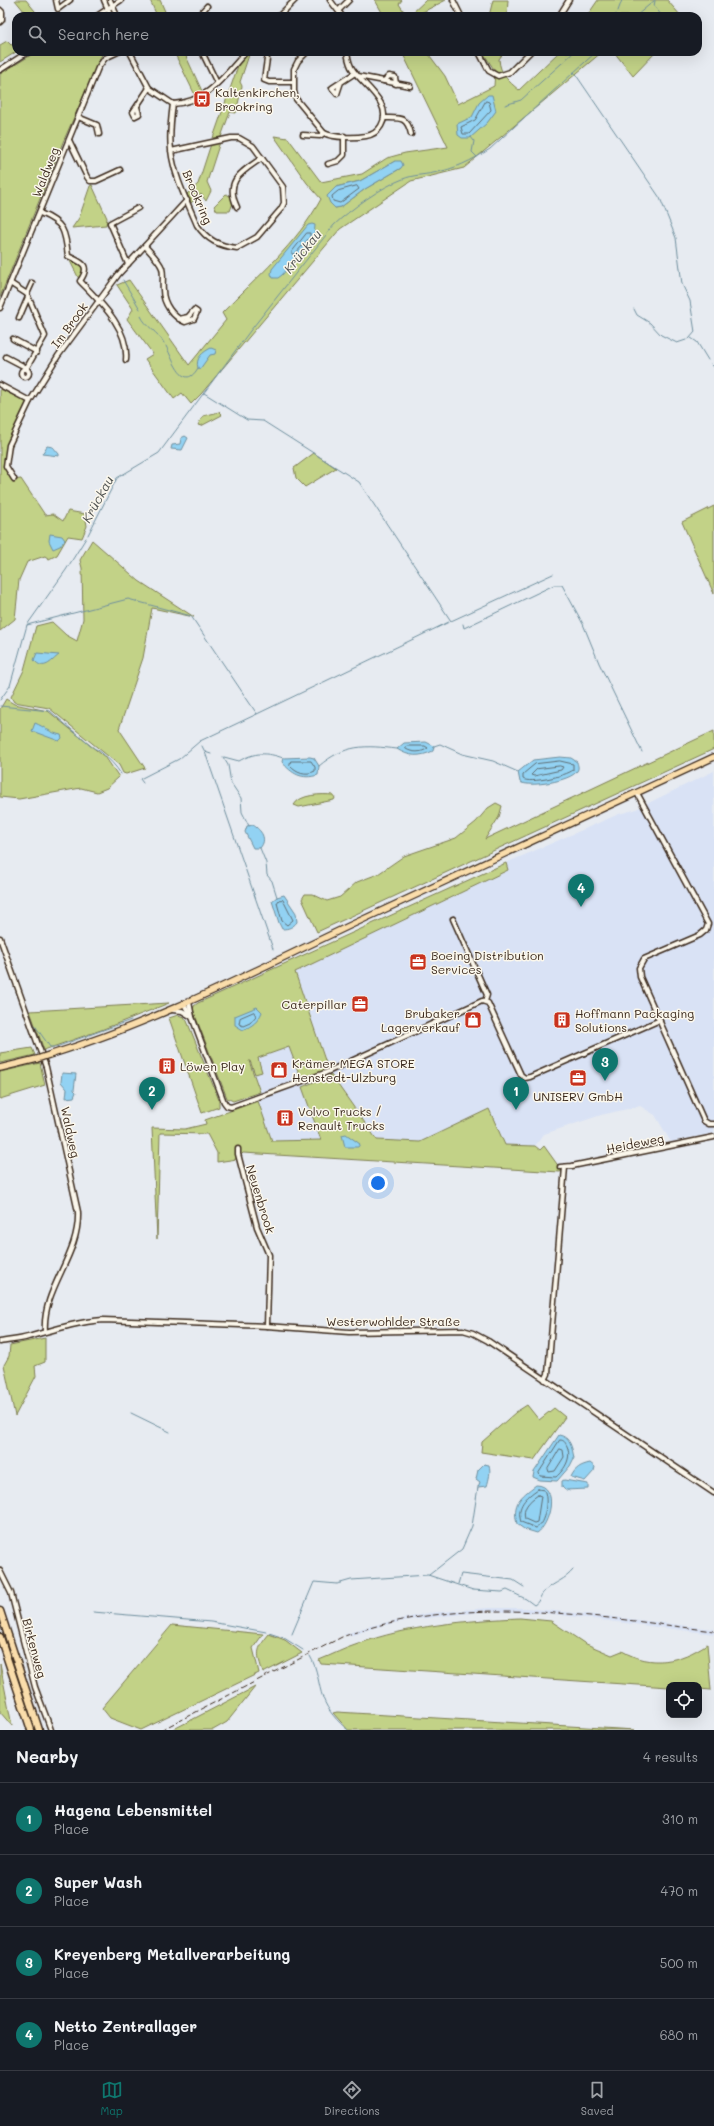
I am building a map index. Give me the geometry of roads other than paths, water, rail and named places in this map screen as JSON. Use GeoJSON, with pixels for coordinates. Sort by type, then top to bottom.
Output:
{"type":"FeatureCollection","features":[{"type":"Feature","properties":{"kind":"highway"},"geometry":{"type":"LineString","coordinates":[[0,1611],[39,1730]]}},
{"type":"Feature","properties":{"kind":"highway"},"geometry":{"type":"LineString","coordinates":[[0,1636],[31,1730]]}},
{"type":"Feature","properties":{"kind":"main road"},"geometry":{"type":"LineString","coordinates":[[0,1068],[37,1059],[86,1044],[186,1003],[544,834],[714,757]]}},
{"type":"Feature","properties":{"kind":"street"},"geometry":{"type":"LineString","coordinates":[[56,0],[58,9],[70,0]]}},
{"type":"Feature","properties":{"kind":"street"},"geometry":{"type":"LineString","coordinates":[[104,0],[108,10]]}},
{"type":"Feature","properties":{"kind":"street"},"geometry":{"type":"LineString","coordinates":[[110,0],[116,12]]}},
{"type":"Feature","properties":{"kind":"street"},"geometry":{"type":"LineString","coordinates":[[104,12],[121,0]]}},
{"type":"Feature","properties":{"kind":"street"},"geometry":{"type":"LineString","coordinates":[[283,12],[294,0]]}},
{"type":"Feature","properties":{"kind":"street"},"geometry":{"type":"LineString","coordinates":[[330,0],[339,10],[349,0]]}},
{"type":"Feature","properties":{"kind":"street"},"geometry":{"type":"LineString","coordinates":[[453,0],[459,12]]}},
{"type":"Feature","properties":{"kind":"street"},"geometry":{"type":"LineString","coordinates":[[562,12],[569,0]]}},
{"type":"Feature","properties":{"kind":"street"},"geometry":{"type":"LineString","coordinates":[[202,12],[207,6]]}},
{"type":"Feature","properties":{"kind":"street"},"geometry":{"type":"LineString","coordinates":[[0,10],[2,12],[2,20],[0,22]]}},
{"type":"Feature","properties":{"kind":"street"},"geometry":{"type":"LineString","coordinates":[[0,70],[22,56]]}},
{"type":"Feature","properties":{"kind":"street","name":"Waldweg"},"geometry":{"type":"LineString","coordinates":[[0,308],[101,62],[111,56]]}},
{"type":"Feature","properties":{"kind":"street"},"geometry":{"type":"LineString","coordinates":[[132,56],[149,88],[156,95],[173,104],[197,99],[207,93],[242,56]]}},
{"type":"Feature","properties":{"kind":"street"},"geometry":{"type":"LineString","coordinates":[[204,56],[217,83]]}},
{"type":"Feature","properties":{"kind":"street"},"geometry":{"type":"LineString","coordinates":[[302,56],[298,60],[294,69],[292,82],[296,99],[324,133]]}},
{"type":"Feature","properties":{"kind":"street"},"geometry":{"type":"LineString","coordinates":[[303,136],[320,136],[324,133],[344,136],[370,135],[379,130],[384,118],[383,107],[379,100],[356,75],[351,67],[348,56]]}},
{"type":"Feature","properties":{"kind":"street"},"geometry":{"type":"LineString","coordinates":[[481,56],[489,71],[498,76],[510,72],[526,56]]}},
{"type":"Feature","properties":{"kind":"street"},"geometry":{"type":"LineString","coordinates":[[267,58],[264,80],[269,82],[292,82]]}},
{"type":"Feature","properties":{"kind":"street"},"geometry":{"type":"LineString","coordinates":[[341,82],[356,75],[410,86]]}},
{"type":"Feature","properties":{"kind":"street"},"geometry":{"type":"LineString","coordinates":[[137,107],[149,88]]}},
{"type":"Feature","properties":{"kind":"street","name":"Brookring"},"geometry":{"type":"LineString","coordinates":[[171,151],[231,138],[239,138],[253,146],[283,187],[284,202],[276,215],[252,241],[237,248],[226,247],[209,239],[197,225],[173,163],[171,151],[170,129],[173,104]]}},
{"type":"Feature","properties":{"kind":"street"},"geometry":{"type":"LineString","coordinates":[[78,117],[97,125],[99,134]]}},
{"type":"Feature","properties":{"kind":"street"},"geometry":{"type":"LineString","coordinates":[[384,118],[403,119],[407,121],[411,134]]}},
{"type":"Feature","properties":{"kind":"street"},"geometry":{"type":"LineString","coordinates":[[328,164],[338,161],[344,155],[344,136]]}},
{"type":"Feature","properties":{"kind":"street"},"geometry":{"type":"LineString","coordinates":[[69,140],[87,178],[90,181],[96,181],[120,170]]}},
{"type":"Feature","properties":{"kind":"street"},"geometry":{"type":"LineString","coordinates":[[237,207],[232,195],[234,182],[240,174],[262,158]]}},
{"type":"Feature","properties":{"kind":"street","name":"Im Brook"},"geometry":{"type":"LineString","coordinates":[[14,479],[6,466],[6,453],[16,426],[30,401],[58,356],[99,301],[128,264],[187,200]]}},
{"type":"Feature","properties":{"kind":"street"},"geometry":{"type":"LineString","coordinates":[[128,264],[110,222],[138,208]]}},
{"type":"Feature","properties":{"kind":"street"},"geometry":{"type":"LineString","coordinates":[[40,212],[55,219],[62,226],[68,256],[80,260],[84,265],[84,272],[80,281],[99,301],[125,339],[128,349],[126,360]]}},
{"type":"Feature","properties":{"kind":"street"},"geometry":{"type":"LineString","coordinates":[[145,246],[162,269],[164,299],[171,312],[179,319]]}},
{"type":"Feature","properties":{"kind":"street"},"geometry":{"type":"LineString","coordinates":[[6,357],[27,368],[45,336],[27,296],[10,283]]}},
{"type":"Feature","properties":{"kind":"street"},"geometry":{"type":"LineString","coordinates":[[19,318],[32,283]]}},
{"type":"Feature","properties":{"kind":"street"},"geometry":{"type":"LineString","coordinates":[[13,339],[37,352]]}},
{"type":"Feature","properties":{"kind":"street"},"geometry":{"type":"LineString","coordinates":[[0,385],[30,401]]}},
{"type":"Feature","properties":{"kind":"street"},"geometry":{"type":"LineString","coordinates":[[637,793],[708,924],[706,930],[702,933],[644,959],[640,965],[640,977],[704,1121],[709,1124],[714,1124]]}},
{"type":"Feature","properties":{"kind":"street"},"geometry":{"type":"LineString","coordinates":[[453,919],[487,995],[485,1001]]}},
{"type":"Feature","properties":{"kind":"street","name":"Waldweg"},"geometry":{"type":"LineString","coordinates":[[0,938],[46,1067],[78,1212],[78,1223],[70,1253],[50,1294],[46,1307],[45,1331]]}},
{"type":"Feature","properties":{"kind":"street"},"geometry":{"type":"LineString","coordinates":[[485,1001],[488,1003],[521,1074],[525,1078],[660,1020]]}},
{"type":"Feature","properties":{"kind":"street"},"geometry":{"type":"LineString","coordinates":[[186,1003],[224,1102],[227,1106],[232,1107],[325,1073],[478,1002],[485,1001]]}},
{"type":"Feature","properties":{"kind":"street"},"geometry":{"type":"LineString","coordinates":[[169,1010],[182,1011],[192,1016]]}},
{"type":"Feature","properties":{"kind":"street","name":"Heideweg"},"geometry":{"type":"LineString","coordinates":[[560,1167],[714,1137]]}},
{"type":"Feature","properties":{"kind":"street","name":"Neuenbrook"},"geometry":{"type":"LineString","coordinates":[[238,1149],[256,1227],[269,1255],[267,1326]]}},
{"type":"Feature","properties":{"kind":"street"},"geometry":{"type":"LineString","coordinates":[[545,1380],[548,1374],[565,1167]]}},
{"type":"Feature","properties":{"kind":"street","name":"Westerwohlder Straße"},"geometry":{"type":"LineString","coordinates":[[1,1342],[26,1338],[45,1331],[81,1322],[103,1320],[267,1326],[349,1332],[463,1330],[479,1336],[714,1493]]}},
{"type":"Feature","properties":{"kind":"street","name":"Birkenweg"},"geometry":{"type":"LineString","coordinates":[[0,1571],[11,1593],[35,1687],[51,1730]]}},
{"type":"Feature","properties":{"kind":"water"},"geometry":{"type":"Polygon","coordinates":[[[488,95],[492,95],[496,111],[487,123],[470,138],[462,138],[458,135],[457,124],[472,117],[479,103],[488,95]]]}},
{"type":"Feature","properties":{"kind":"water"},"geometry":{"type":"Polygon","coordinates":[[[395,161],[401,161],[403,165],[401,168],[365,189],[341,207],[335,208],[330,203],[327,196],[336,187],[360,181],[395,161]]]}},
{"type":"Feature","properties":{"kind":"water"},"geometry":{"type":"Polygon","coordinates":[[[308,225],[315,225],[314,239],[282,275],[278,278],[273,278],[271,274],[272,269],[308,225]]]}},
{"type":"Feature","properties":{"kind":"water"},"geometry":{"type":"Polygon","coordinates":[[[211,348],[216,350],[215,354],[210,355],[200,369],[198,368],[197,364],[199,358],[205,351],[211,348]]]}},
{"type":"Feature","properties":{"kind":"water"},"geometry":{"type":"Polygon","coordinates":[[[185,436],[188,438],[182,450],[171,449],[172,445],[180,444],[181,438],[185,436]]]}},
{"type":"Feature","properties":{"kind":"water"},"geometry":{"type":"Polygon","coordinates":[[[47,446],[53,447],[59,456],[42,454],[47,446]]]}},
{"type":"Feature","properties":{"kind":"water"},"geometry":{"type":"Polygon","coordinates":[[[50,534],[62,536],[65,540],[60,546],[53,549],[49,541],[50,534]]]}},
{"type":"Feature","properties":{"kind":"water"},"geometry":{"type":"Polygon","coordinates":[[[37,653],[59,655],[47,664],[41,665],[34,660],[37,653]]]}},
{"type":"Feature","properties":{"kind":"water"},"geometry":{"type":"Polygon","coordinates":[[[35,723],[61,735],[62,738],[59,741],[32,731],[35,723]]]}},
{"type":"Feature","properties":{"kind":"water"},"geometry":{"type":"Polygon","coordinates":[[[426,742],[434,746],[433,751],[419,755],[410,755],[397,749],[404,743],[426,742]]]}},
{"type":"Feature","properties":{"kind":"water"},"geometry":{"type":"Polygon","coordinates":[[[560,757],[571,758],[577,762],[578,768],[573,775],[567,778],[540,784],[525,784],[520,782],[518,772],[533,760],[560,757]]]}},
{"type":"Feature","properties":{"kind":"water"},"geometry":{"type":"Polygon","coordinates":[[[283,758],[314,758],[319,766],[318,775],[307,777],[298,775],[282,762],[283,758]]]}},
{"type":"Feature","properties":{"kind":"water"},"geometry":{"type":"Polygon","coordinates":[[[253,825],[259,829],[263,838],[260,848],[253,848],[245,832],[247,826],[253,825]]]}},
{"type":"Feature","properties":{"kind":"water"},"geometry":{"type":"Polygon","coordinates":[[[284,895],[296,913],[297,922],[287,929],[282,929],[272,901],[277,897],[284,895]]]}},
{"type":"Feature","properties":{"kind":"water"},"geometry":{"type":"Polygon","coordinates":[[[257,1007],[262,1012],[254,1023],[243,1030],[235,1025],[235,1016],[257,1007]]]}},
{"type":"Feature","properties":{"kind":"water"},"geometry":{"type":"Polygon","coordinates":[[[62,1073],[76,1074],[74,1090],[76,1092],[74,1097],[66,1098],[67,1089],[61,1082],[62,1073]]]}},
{"type":"Feature","properties":{"kind":"water"},"geometry":{"type":"Polygon","coordinates":[[[346,1134],[360,1144],[358,1147],[345,1147],[342,1135],[346,1134]]]}},
{"type":"Feature","properties":{"kind":"water"},"geometry":{"type":"Polygon","coordinates":[[[559,1435],[566,1438],[571,1446],[574,1458],[570,1466],[557,1481],[540,1480],[533,1477],[534,1472],[559,1435]]]}},
{"type":"Feature","properties":{"kind":"water"},"geometry":{"type":"Polygon","coordinates":[[[590,1463],[595,1467],[594,1471],[585,1481],[571,1477],[574,1471],[579,1467],[590,1463]]]}},
{"type":"Feature","properties":{"kind":"water"},"geometry":{"type":"Polygon","coordinates":[[[484,1464],[489,1465],[490,1468],[487,1486],[478,1487],[480,1482],[476,1479],[478,1470],[484,1464]]]}},
{"type":"Feature","properties":{"kind":"water"},"geometry":{"type":"Polygon","coordinates":[[[564,1480],[588,1484],[588,1489],[565,1490],[562,1487],[562,1481],[564,1480]]]}},
{"type":"Feature","properties":{"kind":"water"},"geometry":{"type":"Polygon","coordinates":[[[536,1485],[543,1487],[548,1491],[550,1498],[549,1514],[542,1529],[537,1533],[524,1529],[517,1524],[516,1517],[519,1501],[536,1485]]]}},
{"type":"Feature","properties":{"kind":"waterway"},"geometry":{"type":"LineString","coordinates":[[618,11],[622,0]]}},
{"type":"Feature","properties":{"kind":"waterway","name":"Krückau"},"geometry":{"type":"LineString","coordinates":[[641,12],[655,0]]}},
{"type":"Feature","properties":{"kind":"waterway"},"geometry":{"type":"LineString","coordinates":[[655,1],[654,6],[659,12]]}},
{"type":"Feature","properties":{"kind":"waterway"},"geometry":{"type":"LineString","coordinates":[[564,61],[570,56]]}},
{"type":"Feature","properties":{"kind":"waterway","name":"Krückau"},"geometry":{"type":"LineString","coordinates":[[88,535],[117,478],[159,453],[250,331],[334,225],[349,212],[385,187],[410,177],[456,167],[490,149],[592,56]]}},
{"type":"Feature","properties":{"kind":"waterway"},"geometry":{"type":"LineString","coordinates":[[505,105],[521,100],[562,63]]}},
{"type":"Feature","properties":{"kind":"waterway"},"geometry":{"type":"LineString","coordinates":[[574,72],[660,198],[676,238],[682,284],[690,301],[695,332],[689,339]]}},
{"type":"Feature","properties":{"kind":"waterway"},"geometry":{"type":"LineString","coordinates":[[471,137],[474,141],[472,152],[477,157]]}},
{"type":"Feature","properties":{"kind":"waterway"},"geometry":{"type":"LineString","coordinates":[[123,280],[140,309]]}},
{"type":"Feature","properties":{"kind":"waterway"},"geometry":{"type":"LineString","coordinates":[[634,309],[637,315],[650,323],[661,335],[677,343],[686,340]]}},
{"type":"Feature","properties":{"kind":"waterway"},"geometry":{"type":"LineString","coordinates":[[141,316],[145,323],[164,343]]}},
{"type":"Feature","properties":{"kind":"waterway"},"geometry":{"type":"LineString","coordinates":[[691,338],[697,342],[708,360]]}},
{"type":"Feature","properties":{"kind":"waterway"},"geometry":{"type":"LineString","coordinates":[[166,346],[175,365],[183,375],[188,377],[193,375],[198,368]]}},
{"type":"Feature","properties":{"kind":"waterway"},"geometry":{"type":"LineString","coordinates":[[711,364],[714,367]]}},
{"type":"Feature","properties":{"kind":"waterway"},"geometry":{"type":"LineString","coordinates":[[204,393],[247,420],[263,421],[359,482],[451,621],[553,574]]}},
{"type":"Feature","properties":{"kind":"waterway","name":"Krückau"},"geometry":{"type":"LineString","coordinates":[[0,700],[10,686],[27,625],[66,570],[86,538]]}},
{"type":"Feature","properties":{"kind":"waterway"},"geometry":{"type":"LineString","coordinates":[[463,624],[464,628],[554,585],[562,585],[583,624],[599,663],[642,752]]}},
{"type":"Feature","properties":{"kind":"waterway"},"geometry":{"type":"LineString","coordinates":[[27,625],[128,599],[191,616],[257,714],[200,741],[179,759],[140,779],[143,783]]}},
{"type":"Feature","properties":{"kind":"waterway"},"geometry":{"type":"LineString","coordinates":[[257,714],[451,621]]}},
{"type":"Feature","properties":{"kind":"waterway"},"geometry":{"type":"LineString","coordinates":[[0,706],[50,711],[90,746],[105,755],[115,765],[121,774]]}},
{"type":"Feature","properties":{"kind":"waterway"},"geometry":{"type":"LineString","coordinates":[[434,746],[440,744],[462,754],[493,761],[518,772]]}},
{"type":"Feature","properties":{"kind":"waterway"},"geometry":{"type":"LineString","coordinates":[[202,746],[205,752],[211,754]]}},
{"type":"Feature","properties":{"kind":"waterway"},"geometry":{"type":"LineString","coordinates":[[319,766],[338,754],[356,748],[375,747],[397,749]]}},
{"type":"Feature","properties":{"kind":"waterway"},"geometry":{"type":"LineString","coordinates":[[205,752],[273,949]]}},
{"type":"Feature","properties":{"kind":"waterway"},"geometry":{"type":"LineString","coordinates":[[224,757],[239,761],[250,756],[261,754],[283,758]]}},
{"type":"Feature","properties":{"kind":"waterway"},"geometry":{"type":"LineString","coordinates":[[223,757],[228,765],[231,783],[241,798],[242,812],[249,826]]}},
{"type":"Feature","properties":{"kind":"waterway"},"geometry":{"type":"LineString","coordinates":[[260,848],[266,863],[267,875],[272,881],[277,897]]}},
{"type":"Feature","properties":{"kind":"waterway"},"geometry":{"type":"LineString","coordinates":[[31,1020],[50,1047],[56,1047],[131,1020]]}},
{"type":"Feature","properties":{"kind":"waterway"},"geometry":{"type":"LineString","coordinates":[[131,1413],[170,1432]]}},
{"type":"Feature","properties":{"kind":"waterway"},"geometry":{"type":"LineString","coordinates":[[429,1575],[462,1549],[472,1526],[478,1487]]}},
{"type":"Feature","properties":{"kind":"waterway"},"geometry":{"type":"LineString","coordinates":[[292,1634],[314,1582],[337,1584],[351,1580],[428,1575],[473,1590],[502,1592],[507,1590],[526,1599],[534,1605],[549,1587],[567,1576],[573,1570]]}},
{"type":"Feature","properties":{"kind":"waterway"},"geometry":{"type":"LineString","coordinates":[[458,1584],[461,1574],[513,1580],[524,1587]]}},
{"type":"Feature","properties":{"kind":"waterway"},"geometry":{"type":"LineString","coordinates":[[93,1612],[211,1622],[266,1632]]}},
{"type":"Feature","properties":{"kind":"waterway"},"geometry":{"type":"LineString","coordinates":[[269,1633],[284,1638],[303,1650]]}},
{"type":"Feature","properties":{"kind":"waterway"},"geometry":{"type":"LineString","coordinates":[[310,1656],[315,1666],[321,1693],[327,1707],[333,1716],[348,1730]]}},
{"type":"Feature","properties":{"kind":"railway"},"geometry":{"type":"LineString","coordinates":[[161,1730],[342,1637],[388,1623],[434,1615],[480,1611],[527,1612],[574,1614],[714,1631]]}},
{"type":"Feature","properties":{"kind":"place","name":"Kaltenkirchen, Brookring"},"geometry":{"type":"Point","coordinates":[202,99]}},
{"type":"Feature","properties":{"kind":"place","name":"Netto Zentrallager"},"geometry":{"type":"Point","coordinates":[581,907]}},
{"type":"Feature","properties":{"kind":"place","name":"Boeing Distribution Services"},"geometry":{"type":"Point","coordinates":[418,962]}},
{"type":"Feature","properties":{"kind":"place","name":"Caterpillar"},"geometry":{"type":"Point","coordinates":[360,1004]}},
{"type":"Feature","properties":{"kind":"place","name":"Brubaker Lagerverkauf"},"geometry":{"type":"Point","coordinates":[473,1020]}},
{"type":"Feature","properties":{"kind":"place","name":"Hoffmann Packaging Solutions"},"geometry":{"type":"Point","coordinates":[562,1020]}},
{"type":"Feature","properties":{"kind":"place","name":"Löwen Play"},"geometry":{"type":"Point","coordinates":[167,1066]}},
{"type":"Feature","properties":{"kind":"place","name":"Krämer MEGA STORE Henstedt-Ulzburg"},"geometry":{"type":"Point","coordinates":[279,1070]}},
{"type":"Feature","properties":{"kind":"place","name":"UNISERV GmbH"},"geometry":{"type":"Point","coordinates":[578,1078]}},
{"type":"Feature","properties":{"kind":"place","name":"Kreyenberg Metallverarbeitung"},"geometry":{"type":"Point","coordinates":[605,1081]}},
{"type":"Feature","properties":{"kind":"place","name":"Super Wash"},"geometry":{"type":"Point","coordinates":[152,1110]}},
{"type":"Feature","properties":{"kind":"place","name":"Hagena Lebensmittel"},"geometry":{"type":"Point","coordinates":[516,1110]}},
{"type":"Feature","properties":{"kind":"place","name":"Volvo Trucks / Renault Trucks"},"geometry":{"type":"Point","coordinates":[285,1118]}}]}
